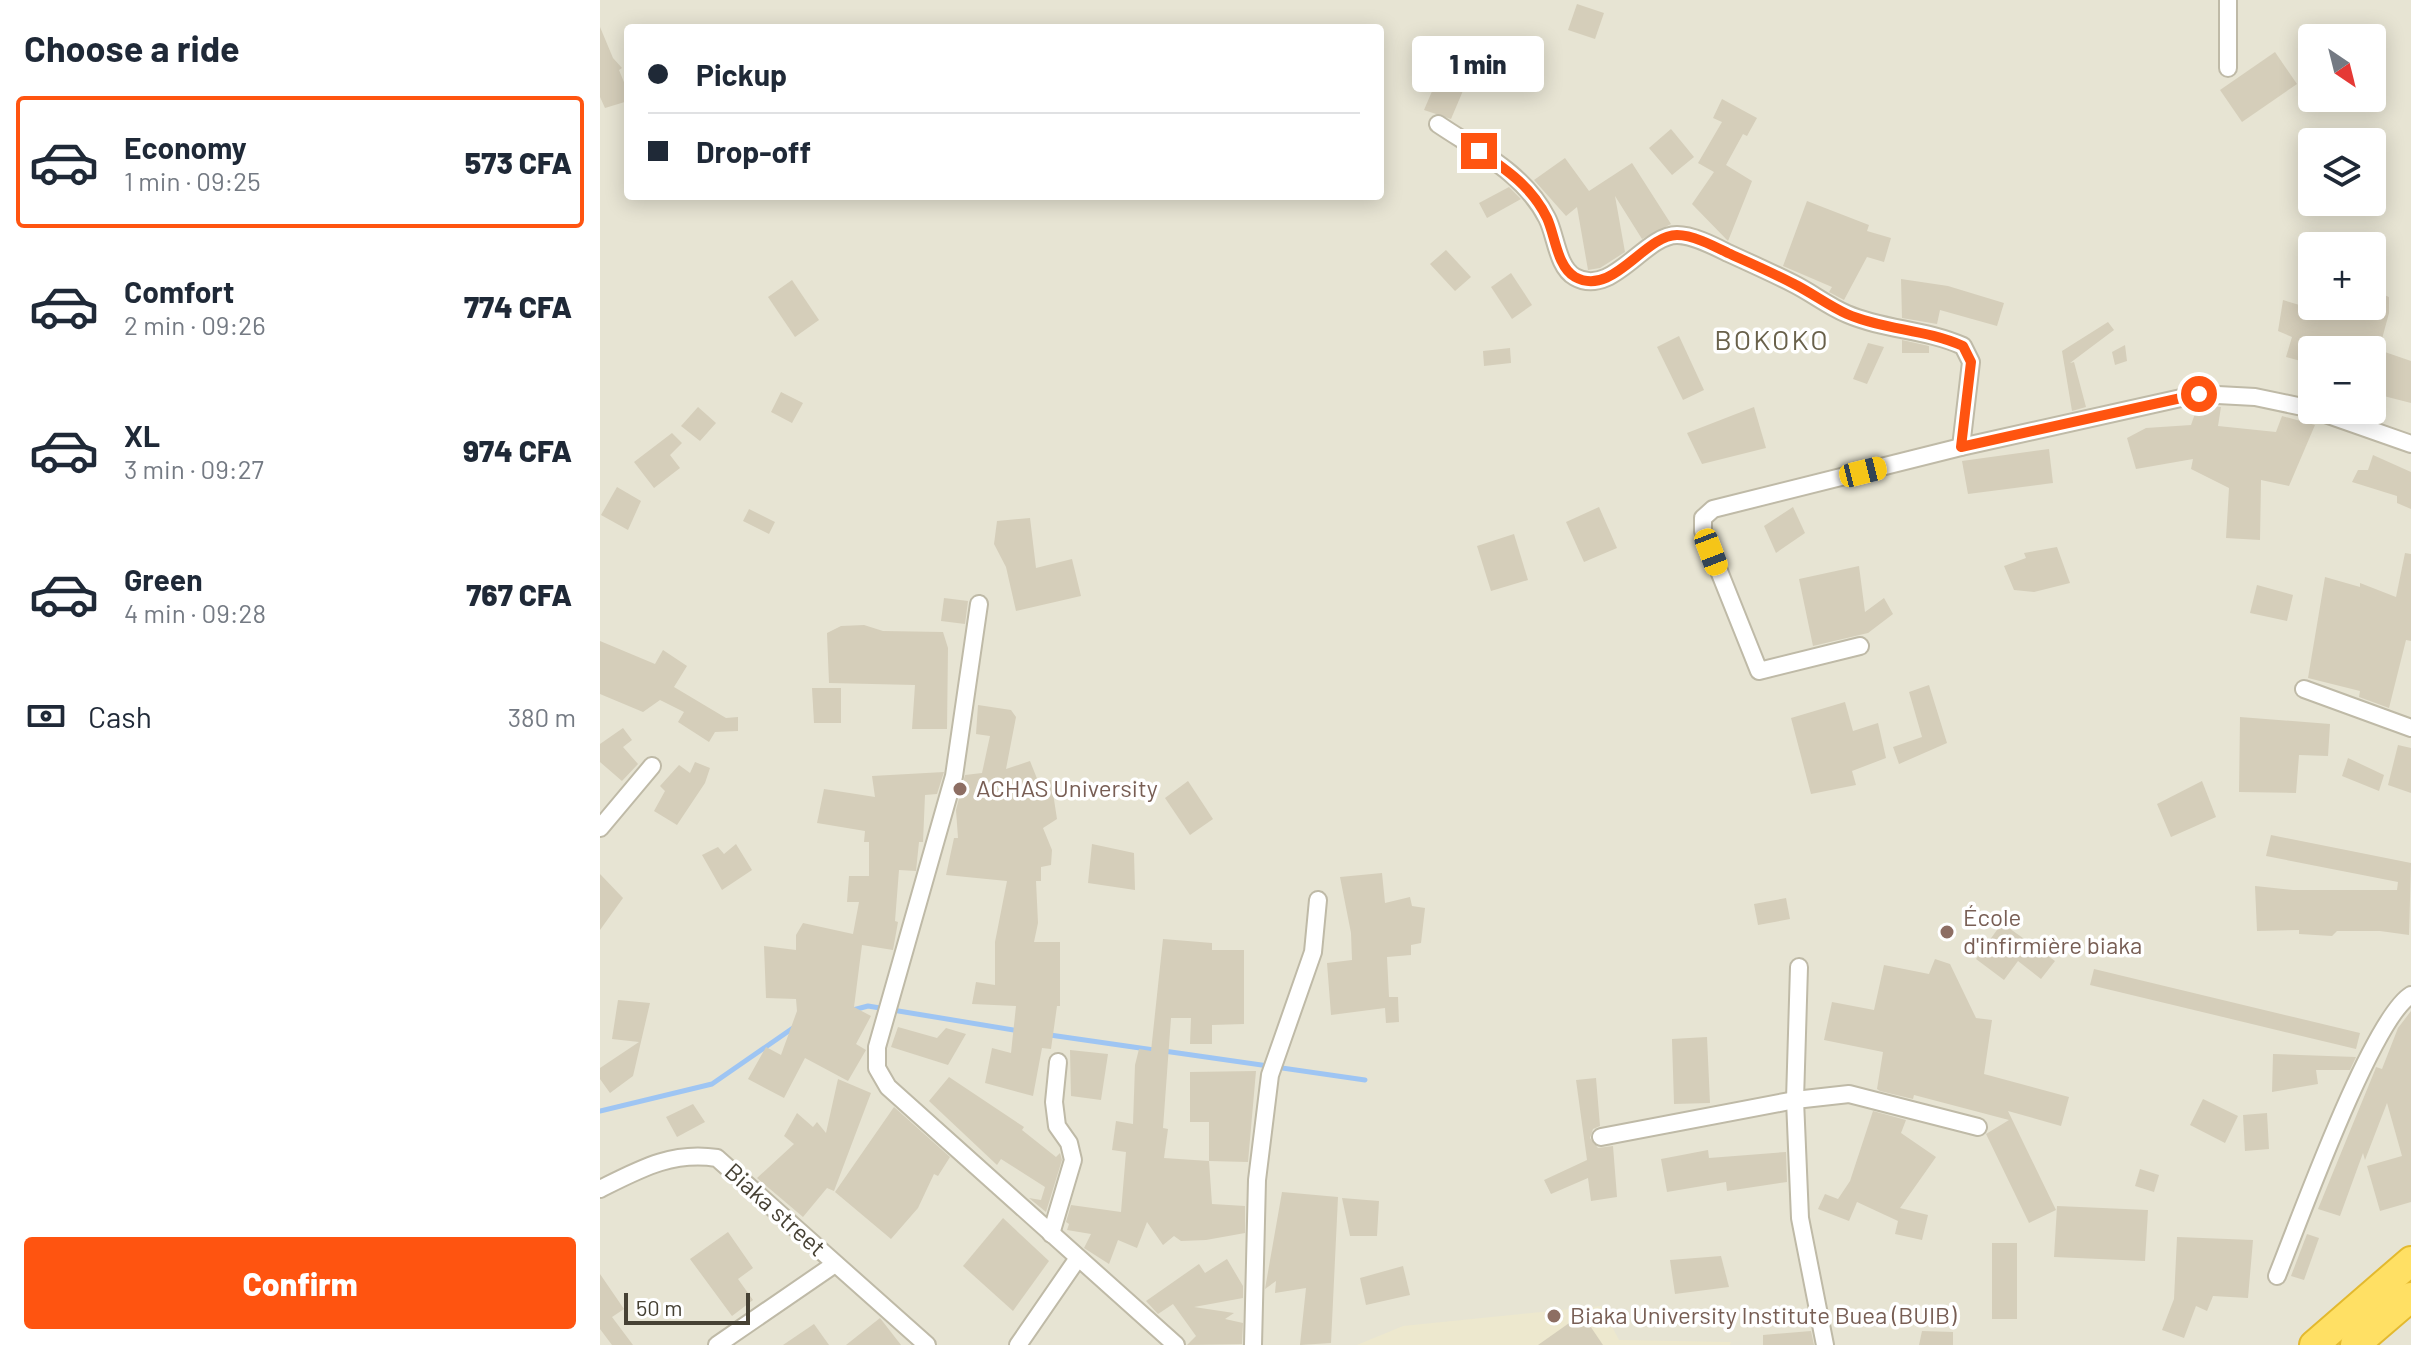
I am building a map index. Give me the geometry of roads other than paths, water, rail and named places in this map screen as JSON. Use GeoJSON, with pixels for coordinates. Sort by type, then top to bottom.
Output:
{"type":"FeatureCollection","features":[{"type":"Feature","properties":{"kind":"highway"},"geometry":{"type":"LineString","coordinates":[[2314,1345],[2411,1261]]}},
{"type":"Feature","properties":{"kind":"highway"},"geometry":{"type":"LineString","coordinates":[[2355,1345],[2411,1297]]}},
{"type":"Feature","properties":{"kind":"street"},"geometry":{"type":"LineString","coordinates":[[2228,0],[2228,68]]}},
{"type":"Feature","properties":{"kind":"street"},"geometry":{"type":"LineString","coordinates":[[1438,124],[1519,179],[1547,217],[1566,269],[1576,278],[1592,281],[1609,277],[1664,239],[1677,235],[1725,252],[1796,285],[1846,314],[1877,324],[1933,333],[1963,346],[1971,362],[1961,447]]}},
{"type":"Feature","properties":{"kind":"street"},"geometry":{"type":"LineString","coordinates":[[1860,646],[1759,671],[1703,531],[1703,518],[1713,509],[1961,447],[2199,394],[2255,397],[2298,407]]}},
{"type":"Feature","properties":{"kind":"street"},"geometry":{"type":"LineString","coordinates":[[2353,424],[2411,444]]}},
{"type":"Feature","properties":{"kind":"street"},"geometry":{"type":"LineString","coordinates":[[979,604],[954,776],[877,1047],[877,1068],[888,1087],[1176,1345]]}},
{"type":"Feature","properties":{"kind":"street"},"geometry":{"type":"LineString","coordinates":[[2304,689],[2411,728]]}},
{"type":"Feature","properties":{"kind":"street"},"geometry":{"type":"LineString","coordinates":[[600,828],[652,766]]}},
{"type":"Feature","properties":{"kind":"street"},"geometry":{"type":"LineString","coordinates":[[1253,1345],[1257,1180],[1270,1075],[1313,952],[1318,900]]}},
{"type":"Feature","properties":{"kind":"street"},"geometry":{"type":"LineString","coordinates":[[1799,967],[1795,1100],[1800,1218],[1825,1345]]}},
{"type":"Feature","properties":{"kind":"street"},"geometry":{"type":"LineString","coordinates":[[2277,1276],[2356,1083],[2388,1020],[2402,1000],[2411,995]]}},
{"type":"Feature","properties":{"kind":"street"},"geometry":{"type":"LineString","coordinates":[[1051,1234],[1073,1160],[1069,1143],[1057,1126],[1054,1102],[1058,1062]]}},
{"type":"Feature","properties":{"kind":"street"},"geometry":{"type":"LineString","coordinates":[[1601,1137],[1795,1100],[1849,1094],[1978,1127]]}},
{"type":"Feature","properties":{"kind":"street","name":"Biaka street"},"geometry":{"type":"LineString","coordinates":[[600,1189],[668,1158],[693,1154],[717,1158],[904,1321],[927,1345]]}},
{"type":"Feature","properties":{"kind":"street"},"geometry":{"type":"LineString","coordinates":[[1018,1345],[1078,1258]]}},
{"type":"Feature","properties":{"kind":"street"},"geometry":{"type":"LineString","coordinates":[[717,1345],[835,1264]]}},
{"type":"Feature","properties":{"kind":"waterway"},"geometry":{"type":"LineString","coordinates":[[853,1010],[868,1006],[1020,1031]]}},
{"type":"Feature","properties":{"kind":"waterway"},"geometry":{"type":"LineString","coordinates":[[600,1111],[712,1084],[793,1028]]}},
{"type":"Feature","properties":{"kind":"waterway"},"geometry":{"type":"LineString","coordinates":[[1050,1035],[1154,1050]]}},
{"type":"Feature","properties":{"kind":"waterway"},"geometry":{"type":"LineString","coordinates":[[1164,1051],[1365,1080]]}},
{"type":"Feature","properties":{"kind":"place","name":"ACHAS University"},"geometry":{"type":"Point","coordinates":[960,789]}},
{"type":"Feature","properties":{"kind":"place","name":"École d'infirmière biaka"},"geometry":{"type":"Point","coordinates":[1947,932]}},
{"type":"Feature","properties":{"kind":"place","name":"Biaka University Institute Buea (BUIB)"},"geometry":{"type":"Point","coordinates":[1554,1316]}},
{"type":"Feature","properties":{"kind":"district","name":"BOKOKO"},"geometry":{"type":"Point","coordinates":[1772,340]}}]}
